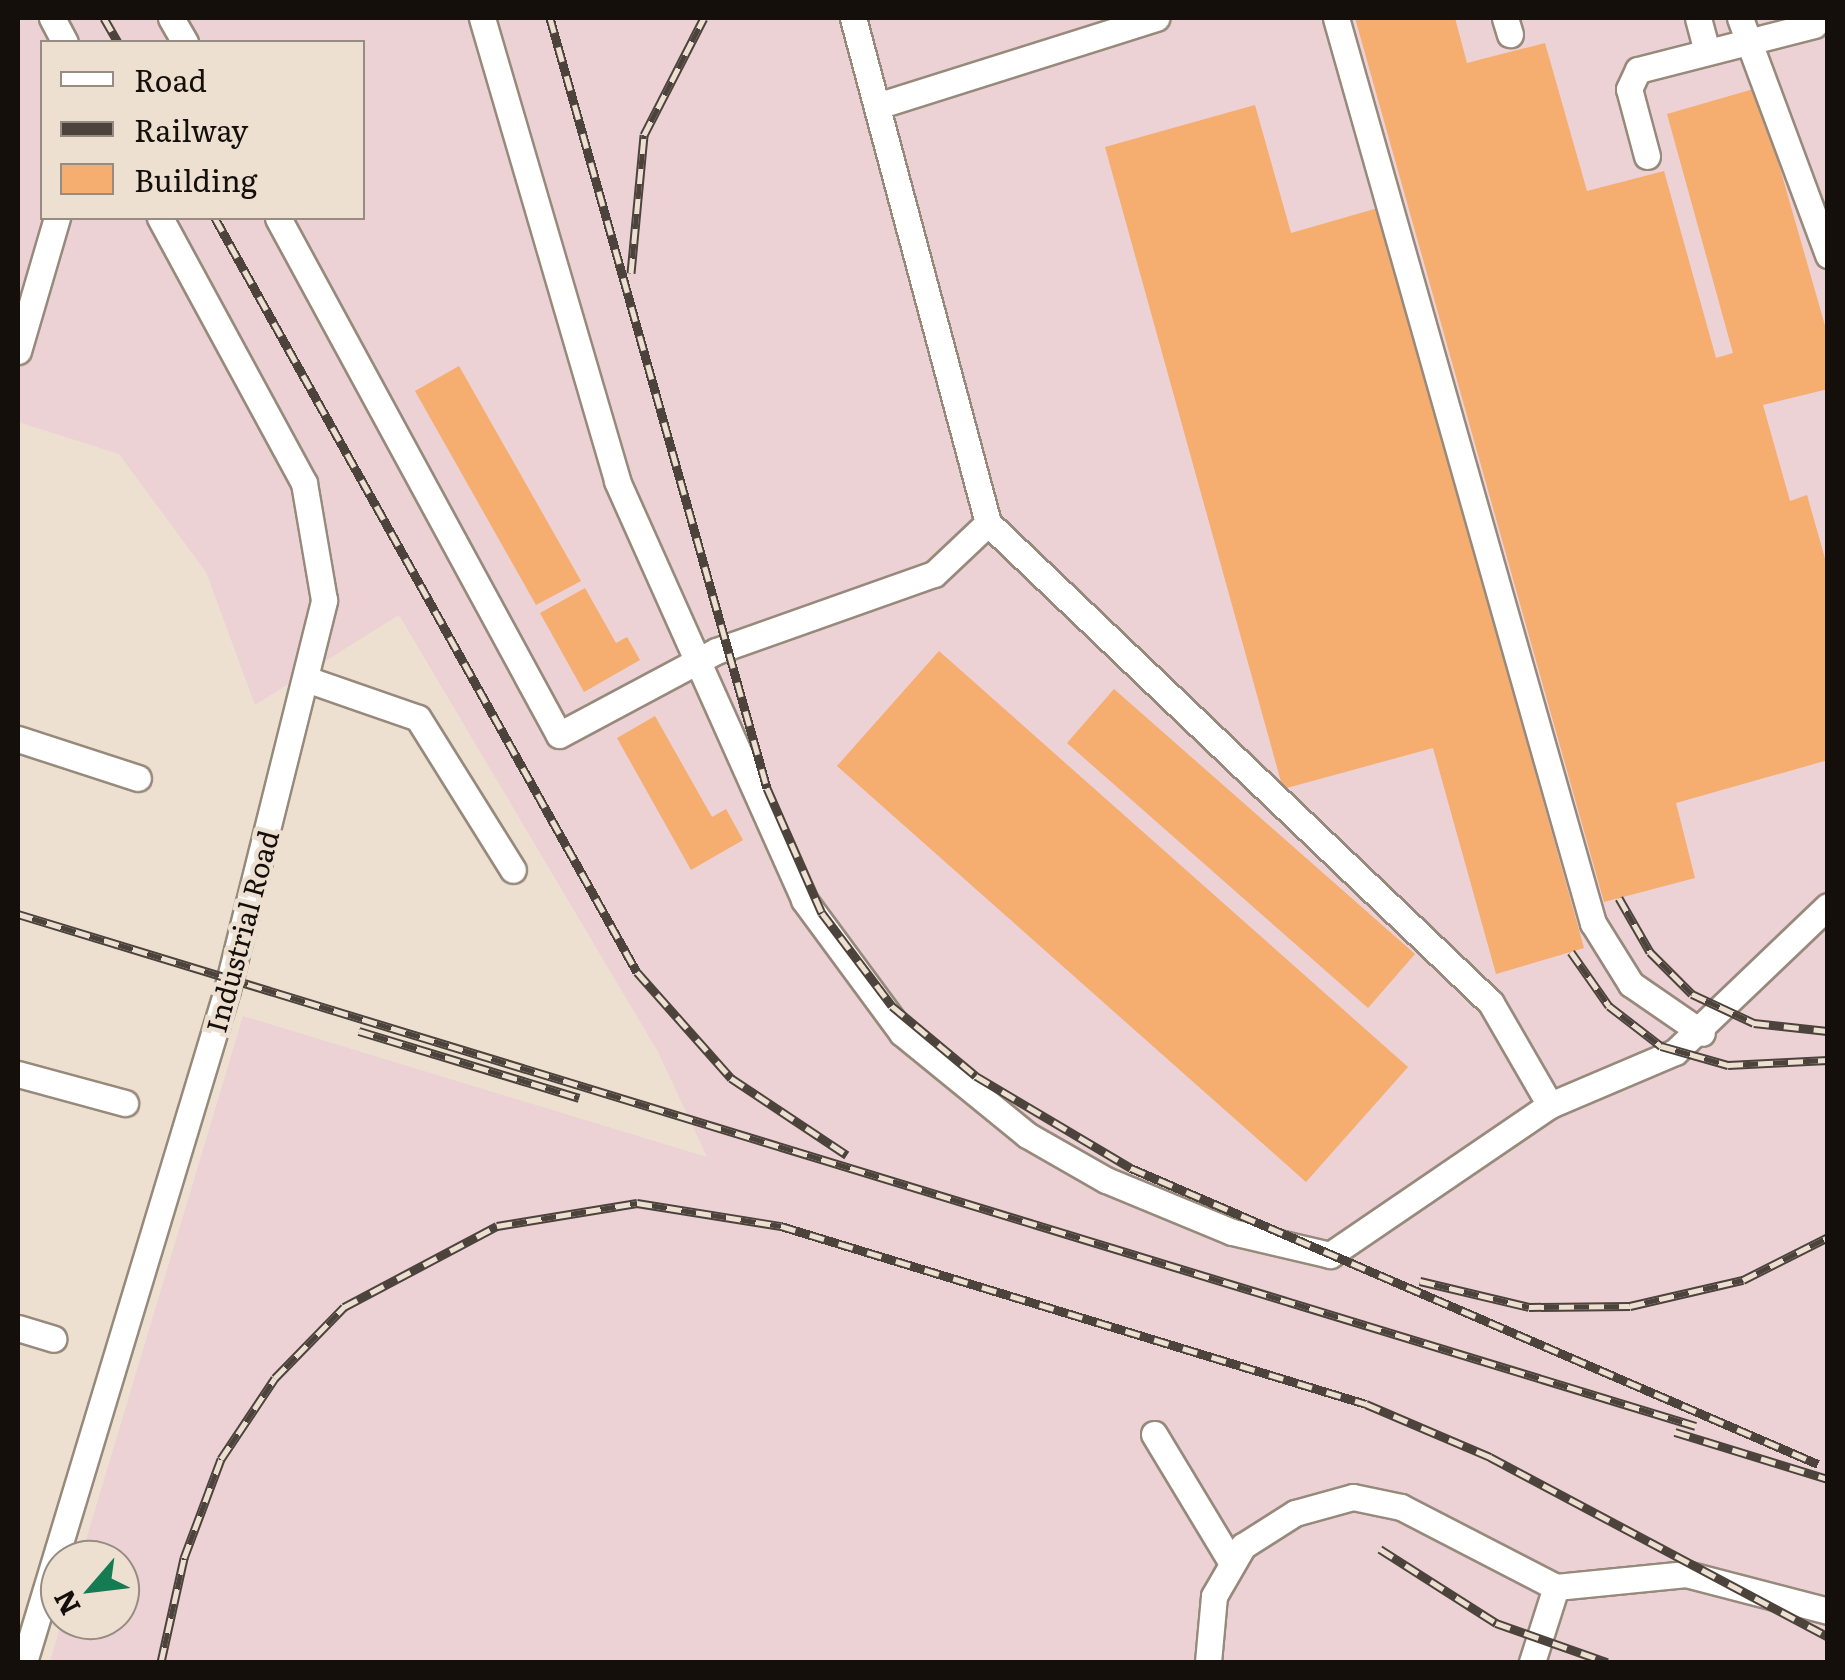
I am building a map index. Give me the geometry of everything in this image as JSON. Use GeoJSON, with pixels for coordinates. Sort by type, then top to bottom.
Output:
{"type":"FeatureCollection","features":[{"type":"Feature","properties":{"kind":"street"},"geometry":{"type":"LineString","coordinates":[[52,18],[64,40]]}},
{"type":"Feature","properties":{"kind":"street"},"geometry":{"type":"LineString","coordinates":[[171,18],[183,40]]}},
{"type":"Feature","properties":{"kind":"street"},"geometry":{"type":"LineString","coordinates":[[482,18],[618,481],[804,900],[862,990],[945,1073],[1106,1180],[1320,1258],[1550,1104],[1658,1063],[1702,1033],[1828,906]]}},
{"type":"Feature","properties":{"kind":"street"},"geometry":{"type":"LineString","coordinates":[[853,18],[988,523],[1491,1003],[1550,1104]]}},
{"type":"Feature","properties":{"kind":"street"},"geometry":{"type":"LineString","coordinates":[[877,106],[1156,18]]}},
{"type":"Feature","properties":{"kind":"street"},"geometry":{"type":"LineString","coordinates":[[1336,18],[1593,924],[1631,984],[1702,1033]]}},
{"type":"Feature","properties":{"kind":"street"},"geometry":{"type":"LineString","coordinates":[[1698,18],[1707,51]]}},
{"type":"Feature","properties":{"kind":"street"},"geometry":{"type":"LineString","coordinates":[[1647,156],[1632,76],[1707,51],[1745,29],[1814,25]]}},
{"type":"Feature","properties":{"kind":"street"},"geometry":{"type":"LineString","coordinates":[[1745,29],[1828,255]]}},
{"type":"Feature","properties":{"kind":"street"},"geometry":{"type":"LineString","coordinates":[[18,350],[57,220]]}},
{"type":"Feature","properties":{"kind":"street","name":"Industrial Road"},"geometry":{"type":"LineString","coordinates":[[24,1662],[227,990],[309,680],[324,600],[304,483],[161,220]]}},
{"type":"Feature","properties":{"kind":"street"},"geometry":{"type":"LineString","coordinates":[[279,220],[559,734],[698,659],[934,574],[988,523]]}},
{"type":"Feature","properties":{"kind":"street"},"geometry":{"type":"LineString","coordinates":[[309,680],[418,718],[512,870]]}},
{"type":"Feature","properties":{"kind":"street"},"geometry":{"type":"LineString","coordinates":[[18,739],[138,778]]}},
{"type":"Feature","properties":{"kind":"street"},"geometry":{"type":"LineString","coordinates":[[18,1074],[125,1103]]}},
{"type":"Feature","properties":{"kind":"street"},"geometry":{"type":"LineString","coordinates":[[18,1328],[54,1339]]}},
{"type":"Feature","properties":{"kind":"street"},"geometry":{"type":"LineString","coordinates":[[1154,1434],[1214,1548],[1230,1560]]}},
{"type":"Feature","properties":{"kind":"street"},"geometry":{"type":"LineString","coordinates":[[1208,1662],[1214,1596],[1230,1560],[1295,1513],[1354,1497],[1401,1508],[1556,1587],[1686,1574],[1828,1610]]}},
{"type":"Feature","properties":{"kind":"street"},"geometry":{"type":"LineString","coordinates":[[1532,1662],[1556,1587]]}},
{"type":"Feature","properties":{"kind":"shaded area"},"geometry":{"type":"Polygon","coordinates":[[[18,18],[1827,18],[1827,1662],[50,1662],[56,1640],[140,1640],[140,1540],[86,1540],[243,1016],[707,1157],[658,1052],[399,615],[255,705],[206,572],[119,454],[18,422],[18,18]]]}},
{"type":"Feature","properties":{"kind":"building"},"geometry":{"type":"Polygon","coordinates":[[[1355,18],[1455,18],[1467,63],[1545,43],[1587,191],[1664,171],[1716,358],[1733,353],[1667,114],[1757,88],[1828,336],[1828,389],[1763,405],[1790,501],[1807,495],[1828,569],[1828,760],[1676,803],[1695,878],[1604,902],[1355,18]]]}},
{"type":"Feature","properties":{"kind":"building"},"geometry":{"type":"Polygon","coordinates":[[[1255,105],[1291,233],[1378,208],[1584,948],[1496,974],[1433,748],[1283,789],[1105,147],[1255,105]]]}},
{"type":"Feature","properties":{"kind":"building"},"geometry":{"type":"Polygon","coordinates":[[[459,366],[581,581],[536,605],[415,391],[459,366]]]}},
{"type":"Feature","properties":{"kind":"building"},"geometry":{"type":"Polygon","coordinates":[[[585,588],[616,643],[627,637],[640,660],[584,692],[540,613],[585,588]]]}},
{"type":"Feature","properties":{"kind":"building"},"geometry":{"type":"Polygon","coordinates":[[[939,651],[1408,1067],[1306,1182],[837,766],[939,651]]]}},
{"type":"Feature","properties":{"kind":"building"},"geometry":{"type":"Polygon","coordinates":[[[1114,689],[1415,954],[1368,1008],[1067,743],[1114,689]]]}},
{"type":"Feature","properties":{"kind":"building"},"geometry":{"type":"Polygon","coordinates":[[[655,716],[712,817],[726,809],[743,840],[691,870],[617,738],[655,716]]]}},
{"type":"Feature","properties":{"kind":"railway"},"geometry":{"type":"LineString","coordinates":[[104,18],[117,40]]}},
{"type":"Feature","properties":{"kind":"railway"},"geometry":{"type":"LineString","coordinates":[[550,18],[767,788],[822,913],[892,1006],[976,1076],[1131,1168],[1818,1464]]}},
{"type":"Feature","properties":{"kind":"railway"},"geometry":{"type":"LineString","coordinates":[[631,273],[644,135],[704,18]]}},
{"type":"Feature","properties":{"kind":"railway"},"geometry":{"type":"LineString","coordinates":[[216,220],[637,972],[731,1078],[847,1155]]}},
{"type":"Feature","properties":{"kind":"railway"},"geometry":{"type":"LineString","coordinates":[[1619,898],[1650,952],[1692,994],[1754,1023],[1828,1031]]}},
{"type":"Feature","properties":{"kind":"railway"},"geometry":{"type":"LineString","coordinates":[[18,914],[1696,1426]]}},
{"type":"Feature","properties":{"kind":"railway"},"geometry":{"type":"LineString","coordinates":[[1571,952],[1609,1006],[1661,1046],[1728,1065],[1828,1060]]}},
{"type":"Feature","properties":{"kind":"railway"},"geometry":{"type":"LineString","coordinates":[[359,1031],[579,1098]]}},
{"type":"Feature","properties":{"kind":"railway"},"geometry":{"type":"LineString","coordinates":[[161,1662],[184,1558],[221,1459],[275,1378],[344,1307],[497,1226],[637,1203],[781,1226],[1366,1404],[1490,1457],[1828,1637]]}},
{"type":"Feature","properties":{"kind":"railway"},"geometry":{"type":"LineString","coordinates":[[1420,1281],[1529,1307],[1630,1306],[1743,1280],[1828,1237]]}},
{"type":"Feature","properties":{"kind":"railway"},"geometry":{"type":"LineString","coordinates":[[1675,1432],[1828,1479]]}},
{"type":"Feature","properties":{"kind":"railway"},"geometry":{"type":"LineString","coordinates":[[1380,1549],[1496,1623],[1607,1662]]}}]}
